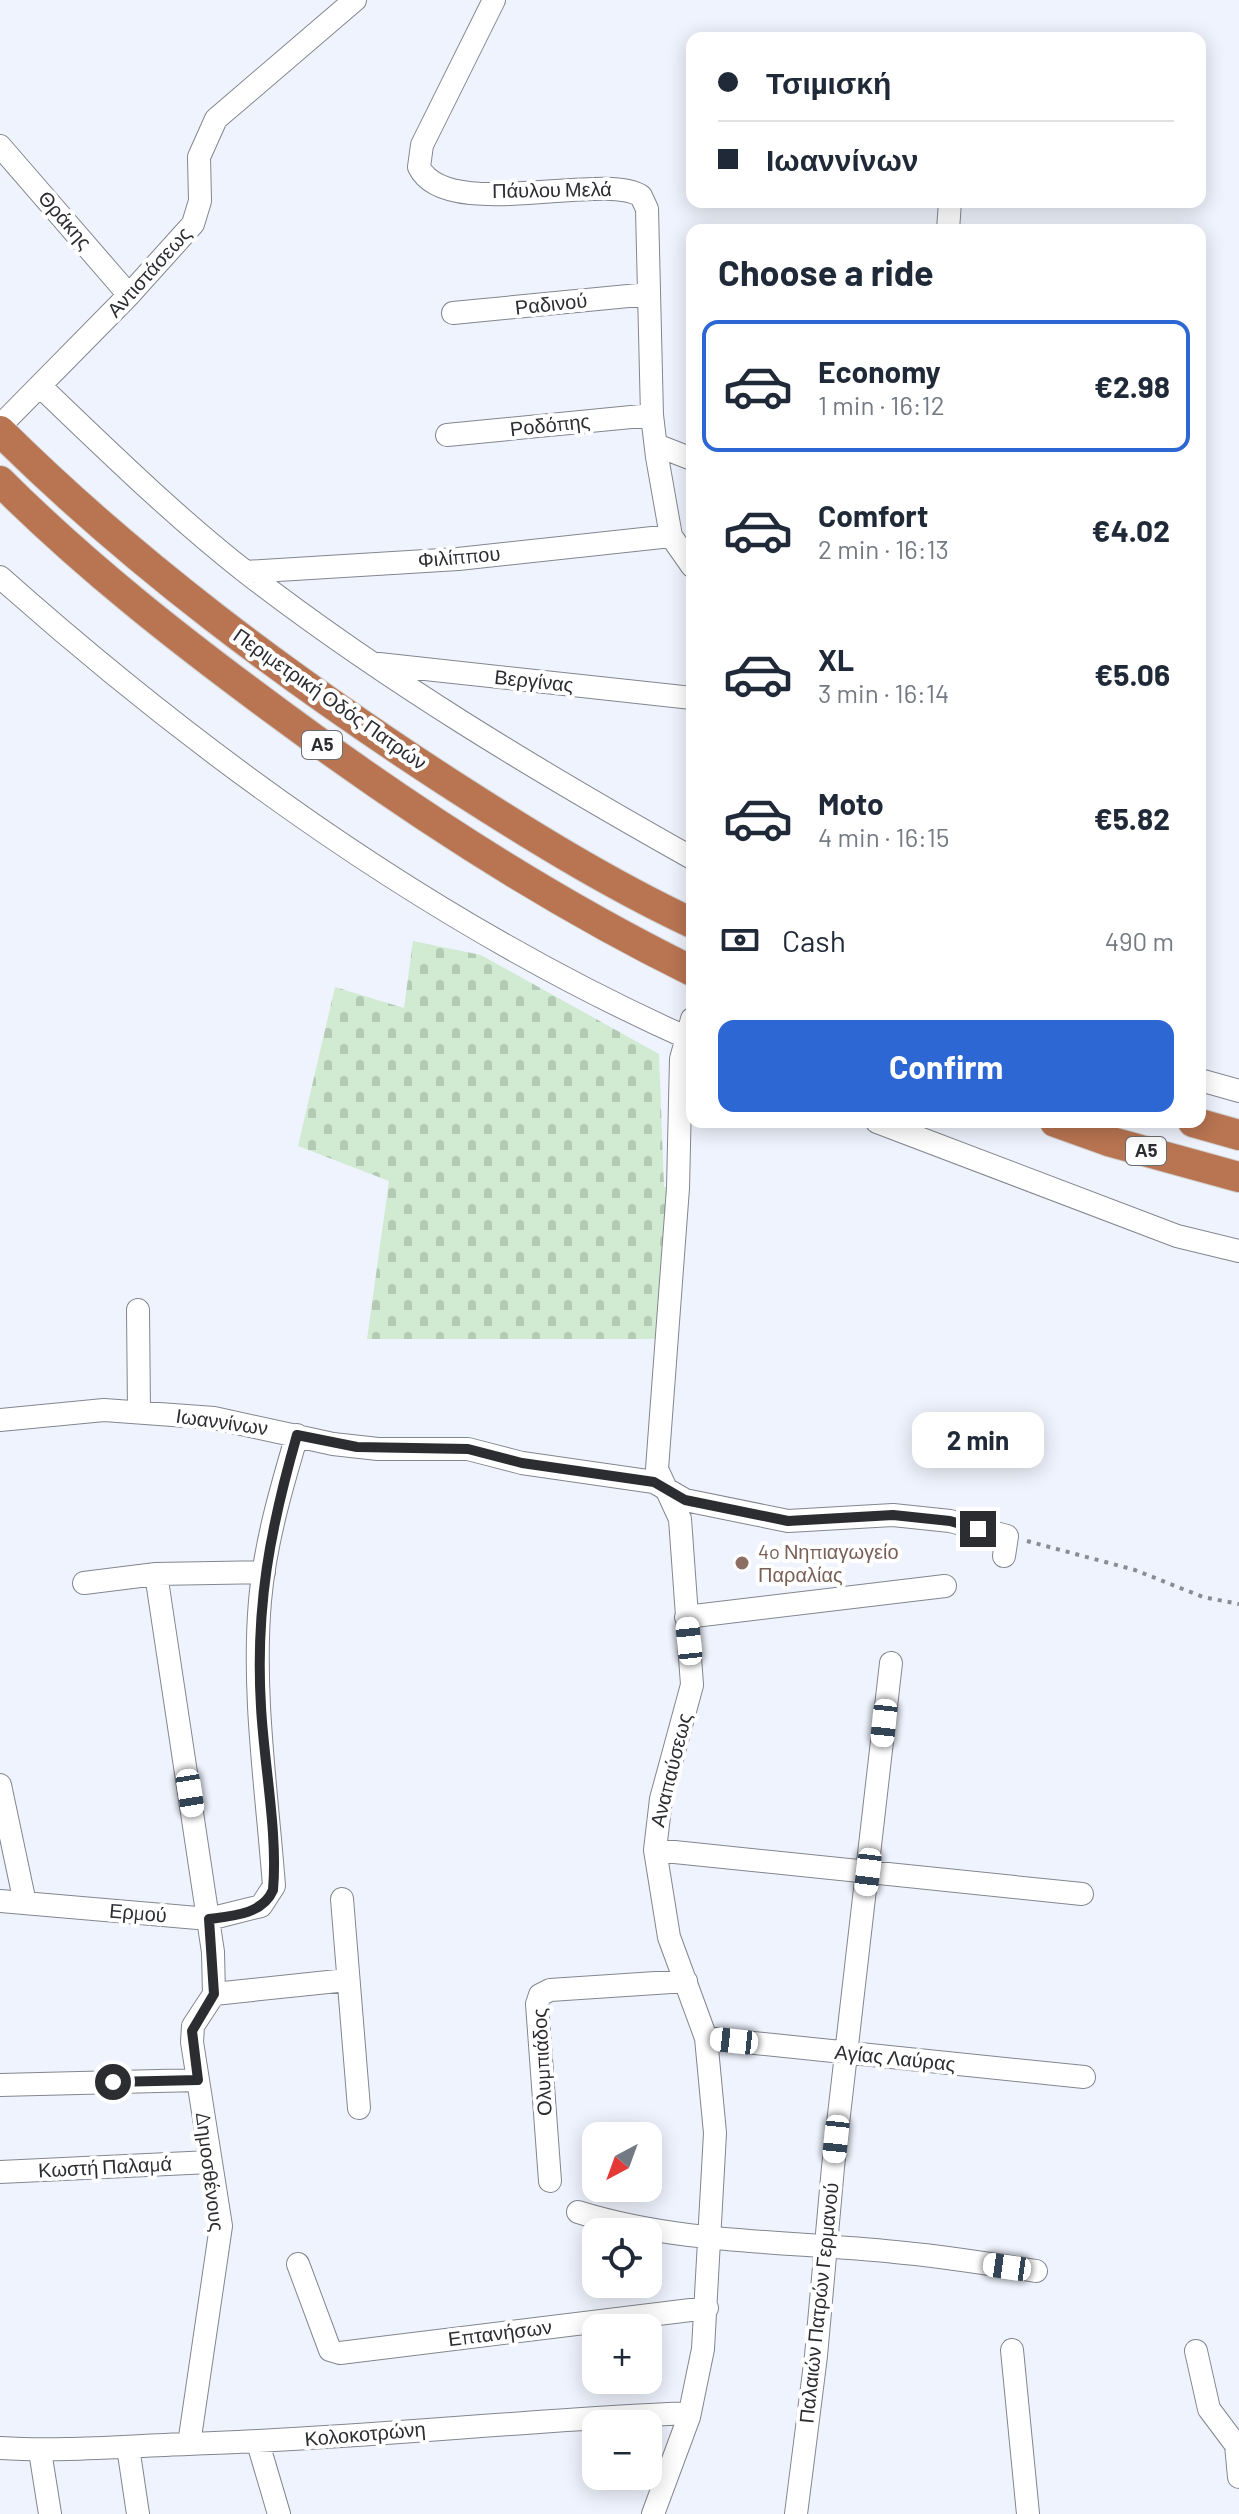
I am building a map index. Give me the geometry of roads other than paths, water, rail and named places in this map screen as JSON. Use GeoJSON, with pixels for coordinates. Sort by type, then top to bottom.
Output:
{"type":"FeatureCollection","features":[{"type":"Feature","properties":{"kind":"highway","name":"Περιμετρική Οδός Πατρών"},"geometry":{"type":"LineString","coordinates":[[0,429],[27,458],[179,590],[379,736],[508,820],[683,919]]}},
{"type":"Feature","properties":{"kind":"highway","name":"Περιμετρική Οδός Πατρών"},"geometry":{"type":"LineString","coordinates":[[2,483],[153,617],[332,753],[508,871],[682,966]]}},
{"type":"Feature","properties":{"kind":"highway"},"geometry":{"type":"LineString","coordinates":[[1206,1126],[1239,1135]]}},
{"type":"Feature","properties":{"kind":"highway","name":"Α5"},"geometry":{"type":"LineString","coordinates":[[1075,1128],[1239,1177]]}},
{"type":"Feature","properties":{"kind":"street","name":"Αντιστάσεως"},"geometry":{"type":"LineString","coordinates":[[0,429],[193,224],[200,201],[199,157],[216,119],[355,0]]}},
{"type":"Feature","properties":{"kind":"street","name":"Πάυλου Μελά"},"geometry":{"type":"LineString","coordinates":[[494,0],[422,145],[419,158],[423,175],[453,189],[489,193],[634,191],[647,209],[652,415],[671,536],[686,557]]}},
{"type":"Feature","properties":{"kind":"street","name":"Θράκης"},"geometry":{"type":"LineString","coordinates":[[0,146],[129,295]]}},
{"type":"Feature","properties":{"kind":"street","name":"Ραδινού"},"geometry":{"type":"LineString","coordinates":[[453,313],[649,294]]}},
{"type":"Feature","properties":{"kind":"street"},"geometry":{"type":"LineString","coordinates":[[40,386],[151,491],[246,572],[510,754],[686,855]]}},
{"type":"Feature","properties":{"kind":"street","name":"Ροδόπης"},"geometry":{"type":"LineString","coordinates":[[447,435],[652,415]]}},
{"type":"Feature","properties":{"kind":"street"},"geometry":{"type":"LineString","coordinates":[[656,445],[686,457]]}},
{"type":"Feature","properties":{"kind":"street","name":"Φιλίππου"},"geometry":{"type":"LineString","coordinates":[[246,572],[458,559],[671,536]]}},
{"type":"Feature","properties":{"kind":"street"},"geometry":{"type":"LineString","coordinates":[[0,577],[100,665],[337,843],[519,953],[686,1030]]}},
{"type":"Feature","properties":{"kind":"street","name":"Βεργίνας"},"geometry":{"type":"LineString","coordinates":[[376,664],[686,697]]}},
{"type":"Feature","properties":{"kind":"street","name":"Αναπαύσεως"},"geometry":{"type":"LineString","coordinates":[[653,2514],[690,2413],[707,2308],[715,2133],[706,2038],[669,1937],[655,1850],[664,1788],[692,1685],[680,1519],[657,1469],[678,1188],[681,1059],[686,1044]]}},
{"type":"Feature","properties":{"kind":"street"},"geometry":{"type":"LineString","coordinates":[[1206,1082],[1239,1091]]}},
{"type":"Feature","properties":{"kind":"street"},"geometry":{"type":"LineString","coordinates":[[893,1128],[1177,1236],[1239,1251]]}},
{"type":"Feature","properties":{"kind":"street"},"geometry":{"type":"LineString","coordinates":[[138,1310],[139,1412]]}},
{"type":"Feature","properties":{"kind":"street","name":"Ιωαννίνων"},"geometry":{"type":"LineString","coordinates":[[0,1420],[75,1411],[139,1412],[214,1418],[357,1447],[468,1449],[522,1463],[654,1482],[685,1500],[788,1521],[893,1515],[950,1521],[1006,1546]]}},
{"type":"Feature","properties":{"kind":"street"},"geometry":{"type":"LineString","coordinates":[[84,1583],[156,1574],[264,1572],[276,1510],[297,1435]]}},
{"type":"Feature","properties":{"kind":"street","name":"Ερμού"},"geometry":{"type":"LineString","coordinates":[[0,1901],[209,1919],[252,1910],[271,1896],[274,1886],[259,1655],[264,1572]]}},
{"type":"Feature","properties":{"kind":"street"},"geometry":{"type":"LineString","coordinates":[[156,1574],[209,1919],[214,1994],[347,1980]]}},
{"type":"Feature","properties":{"kind":"street"},"geometry":{"type":"LineString","coordinates":[[686,1617],[945,1586]]}},
{"type":"Feature","properties":{"kind":"street","name":"Παλαιών Πατρών Γερμανού"},"geometry":{"type":"LineString","coordinates":[[796,2514],[891,1663]]}},
{"type":"Feature","properties":{"kind":"street"},"geometry":{"type":"LineString","coordinates":[[0,1785],[25,1903]]}},
{"type":"Feature","properties":{"kind":"street"},"geometry":{"type":"LineString","coordinates":[[655,1850],[1082,1894]]}},
{"type":"Feature","properties":{"kind":"street"},"geometry":{"type":"LineString","coordinates":[[342,1899],[359,2108]]}},
{"type":"Feature","properties":{"kind":"street","name":"Ολυμπιάδος"},"geometry":{"type":"LineString","coordinates":[[550,2181],[537,2004],[540,1995],[550,1990],[686,1981]]}},
{"type":"Feature","properties":{"kind":"street","name":"Δημοσθένους"},"geometry":{"type":"LineString","coordinates":[[189,2444],[221,2226],[192,2031],[214,1994]]}},
{"type":"Feature","properties":{"kind":"street","name":"Αγίας Λαύρας"},"geometry":{"type":"LineString","coordinates":[[706,2038],[1084,2077]]}},
{"type":"Feature","properties":{"kind":"street"},"geometry":{"type":"LineString","coordinates":[[0,2085],[198,2080]]}},
{"type":"Feature","properties":{"kind":"street","name":"Κωστή Παλαμά"},"geometry":{"type":"LineString","coordinates":[[0,2172],[210,2162]]}},
{"type":"Feature","properties":{"kind":"street"},"geometry":{"type":"LineString","coordinates":[[578,2212],[612,2223],[708,2236],[895,2252],[1036,2271]]}},
{"type":"Feature","properties":{"kind":"street","name":"Επτανήσων"},"geometry":{"type":"LineString","coordinates":[[298,2264],[330,2350],[340,2353],[707,2308]]}},
{"type":"Feature","properties":{"kind":"street"},"geometry":{"type":"LineString","coordinates":[[1012,2350],[1028,2514]]}},
{"type":"Feature","properties":{"kind":"street"},"geometry":{"type":"LineString","coordinates":[[1196,2351],[1209,2409],[1236,2445],[1239,2477]]}},
{"type":"Feature","properties":{"kind":"street","name":"Κολοκοτρώνη"},"geometry":{"type":"LineString","coordinates":[[0,2448],[40,2451],[258,2443],[417,2429],[690,2413]]}},
{"type":"Feature","properties":{"kind":"street"},"geometry":{"type":"LineString","coordinates":[[258,2443],[279,2514]]}},
{"type":"Feature","properties":{"kind":"street"},"geometry":{"type":"LineString","coordinates":[[128,2447],[138,2514]]}},
{"type":"Feature","properties":{"kind":"street"},"geometry":{"type":"LineString","coordinates":[[40,2451],[50,2514]]}},
{"type":"Feature","properties":{"kind":"place","name":"4o Νηπιαγωγείο Παραλίας"},"geometry":{"type":"Point","coordinates":[742,1563]}}]}
